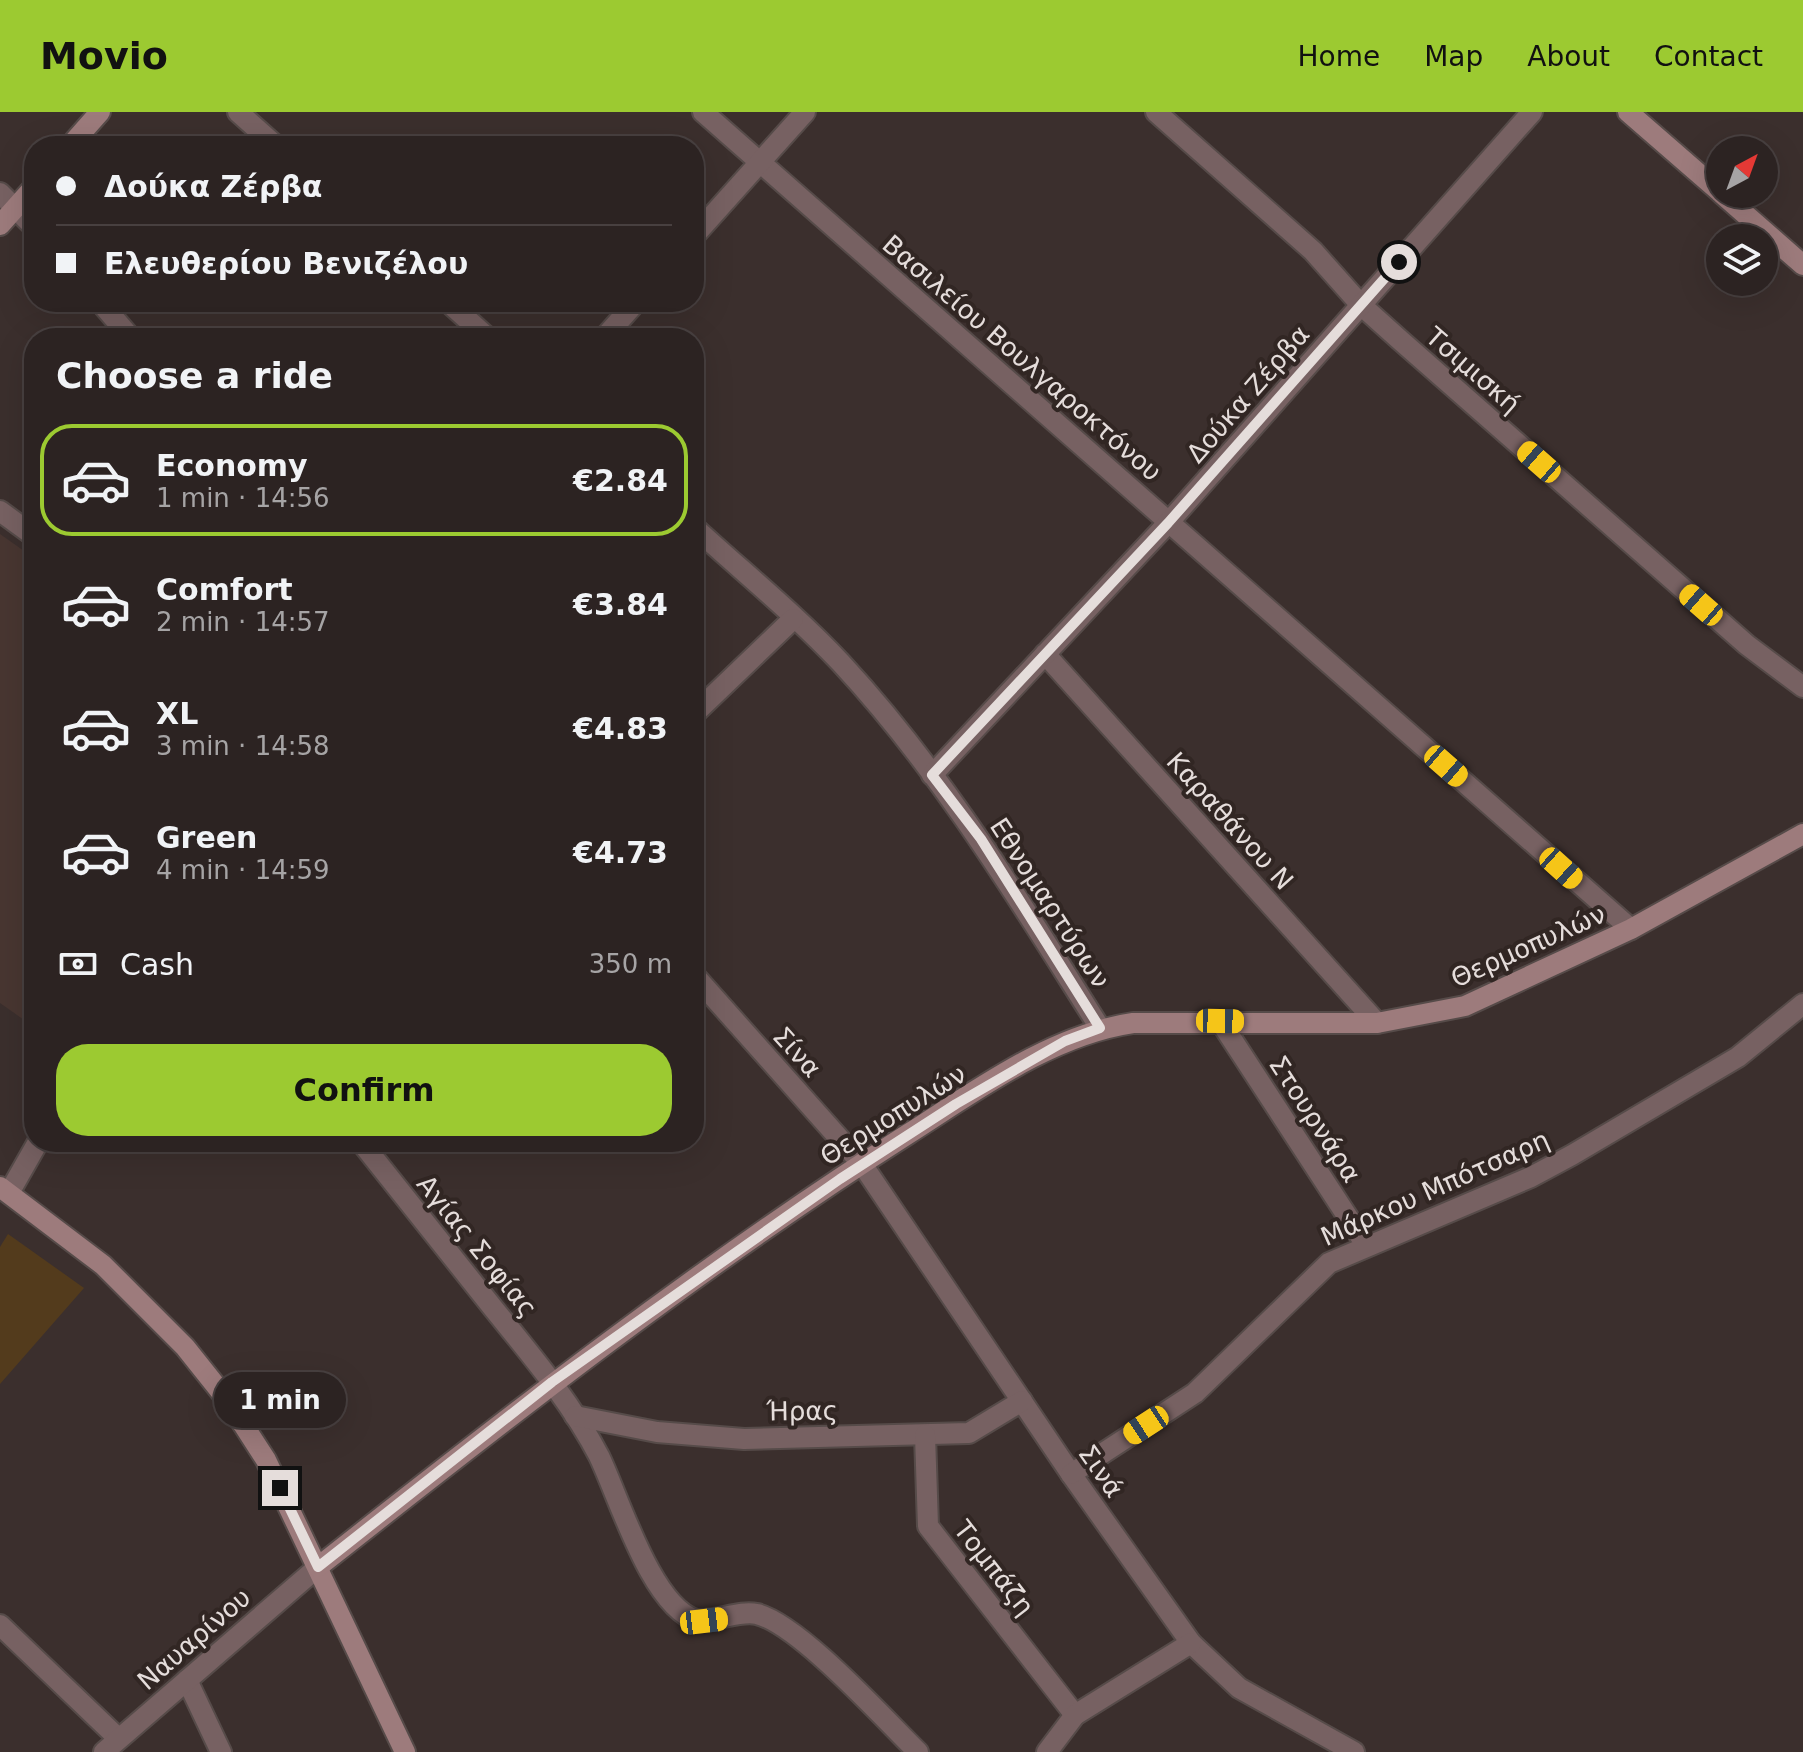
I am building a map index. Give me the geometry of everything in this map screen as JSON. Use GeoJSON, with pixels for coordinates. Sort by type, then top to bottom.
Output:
{"type":"FeatureCollection","features":[{"type":"Feature","properties":{"kind":"street"},"geometry":{"type":"LineString","coordinates":[[79,136],[100,112]]}},
{"type":"Feature","properties":{"kind":"street"},"geometry":{"type":"LineString","coordinates":[[238,112],[265,136]]}},
{"type":"Feature","properties":{"kind":"street","name":"Βασιλείου Βουλγαροκτόνου"},"geometry":{"type":"LineString","coordinates":[[703,112],[1631,929]]}},
{"type":"Feature","properties":{"kind":"street"},"geometry":{"type":"LineString","coordinates":[[704,225],[805,112]]}},
{"type":"Feature","properties":{"kind":"street","name":"Τσιμισκή"},"geometry":{"type":"LineString","coordinates":[[1156,112],[1313,251],[1361,305],[1747,645],[1803,687]]}},
{"type":"Feature","properties":{"kind":"street","name":"Δούκα Ζέρβα"},"geometry":{"type":"LineString","coordinates":[[932,775],[1168,523],[1532,112]]}},
{"type":"Feature","properties":{"kind":"street"},"geometry":{"type":"LineString","coordinates":[[1628,112],[1706,180]]}},
{"type":"Feature","properties":{"kind":"street"},"geometry":{"type":"LineString","coordinates":[[0,193],[24,216]]}},
{"type":"Feature","properties":{"kind":"street"},"geometry":{"type":"LineString","coordinates":[[0,225],[24,198]]}},
{"type":"Feature","properties":{"kind":"street"},"geometry":{"type":"LineString","coordinates":[[1738,208],[1803,265]]}},
{"type":"Feature","properties":{"kind":"street"},"geometry":{"type":"LineString","coordinates":[[109,312],[122,328]]}},
{"type":"Feature","properties":{"kind":"street"},"geometry":{"type":"LineString","coordinates":[[459,312],[477,328]]}},
{"type":"Feature","properties":{"kind":"street"},"geometry":{"type":"LineString","coordinates":[[613,328],[627,312]]}},
{"type":"Feature","properties":{"kind":"street"},"geometry":{"type":"LineString","coordinates":[[0,511],[24,529]]}},
{"type":"Feature","properties":{"kind":"street","name":"Εθνομαρτύρων"},"geometry":{"type":"LineString","coordinates":[[704,536],[863,688],[981,839],[1100,1028]]}},
{"type":"Feature","properties":{"kind":"street"},"geometry":{"type":"LineString","coordinates":[[704,704],[793,619]]}},
{"type":"Feature","properties":{"kind":"street","name":"Καραθάνου Ν"},"geometry":{"type":"LineString","coordinates":[[1045,654],[1377,1023]]}},
{"type":"Feature","properties":{"kind":"street","name":"Θερμοπυλών"},"geometry":{"type":"LineString","coordinates":[[318,1567],[552,1382],[862,1164],[1065,1041],[1100,1028],[1133,1023],[1377,1023],[1479,1001],[1631,929],[1803,834]]}},
{"type":"Feature","properties":{"kind":"street","name":"Σίνα"},"geometry":{"type":"LineString","coordinates":[[704,986],[862,1164]]}},
{"type":"Feature","properties":{"kind":"street","name":"Μάρκου Μπότσαρη"},"geometry":{"type":"LineString","coordinates":[[1071,1474],[1195,1393],[1314,1274],[1366,1245],[1531,1177],[1572,1155],[1738,1057],[1803,1004]]}},
{"type":"Feature","properties":{"kind":"street","name":"Στουρνάρα"},"geometry":{"type":"LineString","coordinates":[[1220,1021],[1366,1245]]}},
{"type":"Feature","properties":{"kind":"street"},"geometry":{"type":"LineString","coordinates":[[31,1152],[3,1195],[103,1265],[185,1347],[228,1401],[266,1460],[405,1752]]}},
{"type":"Feature","properties":{"kind":"street","name":"Αγίας Σοφίας"},"geometry":{"type":"LineString","coordinates":[[369,1152],[552,1382],[575,1416],[599,1458],[635,1542],[667,1598],[686,1617],[704,1621],[756,1614],[778,1625],[812,1651],[918,1752]]}},
{"type":"Feature","properties":{"kind":"street","name":"Σινά"},"geometry":{"type":"LineString","coordinates":[[862,1164],[1071,1474],[1191,1643],[1239,1688],[1354,1752]]}},
{"type":"Feature","properties":{"kind":"street","name":"Ήρας"},"geometry":{"type":"LineString","coordinates":[[575,1416],[657,1432],[744,1439],[925,1435],[978,1431],[1022,1401]]}},
{"type":"Feature","properties":{"kind":"street","name":"Τομπάζη"},"geometry":{"type":"LineString","coordinates":[[925,1435],[928,1526],[1075,1715]]}},
{"type":"Feature","properties":{"kind":"street","name":"Ναυαρίνου"},"geometry":{"type":"LineString","coordinates":[[111,1745],[318,1567]]}},
{"type":"Feature","properties":{"kind":"street"},"geometry":{"type":"LineString","coordinates":[[0,1625],[111,1745]]}},
{"type":"Feature","properties":{"kind":"street"},"geometry":{"type":"LineString","coordinates":[[1047,1752],[1075,1715],[1191,1643]]}},
{"type":"Feature","properties":{"kind":"street"},"geometry":{"type":"LineString","coordinates":[[187,1680],[221,1752]]}},
{"type":"Feature","properties":{"kind":"shaded area"},"geometry":{"type":"Polygon","coordinates":[[[0,534],[24,551],[24,1020],[0,1003],[0,534]]]}},
{"type":"Feature","properties":{"kind":"shaded area"},"geometry":{"type":"Polygon","coordinates":[[[8,1234],[84,1288],[0,1384],[0,1247],[8,1234]]]}},
{"type":"Feature","properties":{"kind":"route"},"geometry":{"type":"LineString","coordinates":[[280,1488],[318,1567],[552,1382],[840,1179],[956,1104],[1065,1041],[1100,1028],[981,839],[932,775],[1168,523],[1399,262]]}}]}
